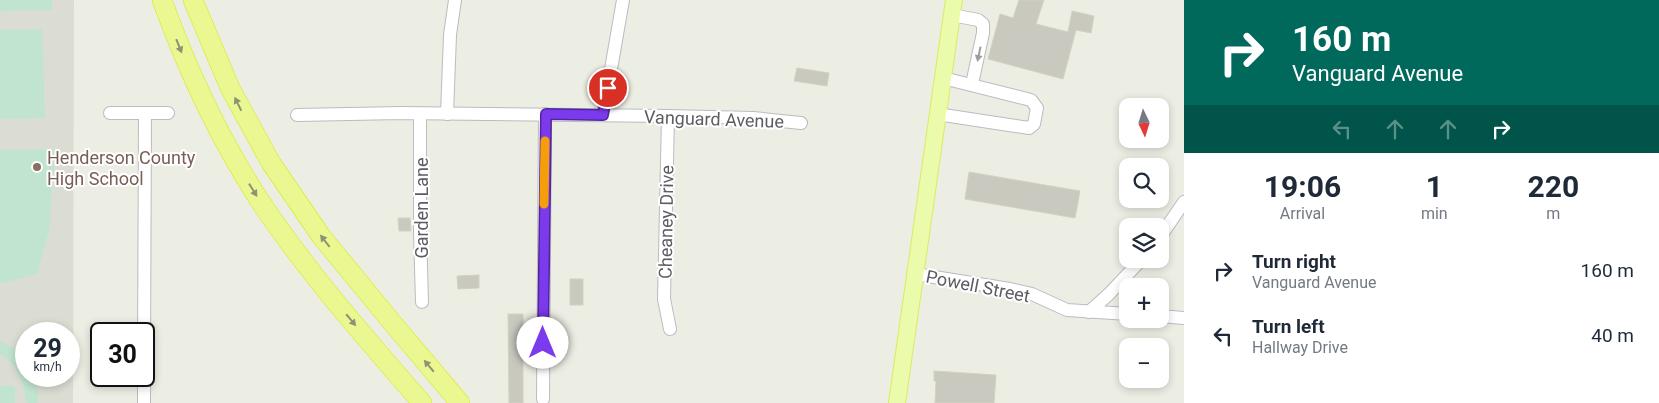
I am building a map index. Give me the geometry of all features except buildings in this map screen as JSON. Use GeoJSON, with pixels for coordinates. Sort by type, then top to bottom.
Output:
{"type":"FeatureCollection","features":[{"type":"Feature","properties":{"kind":"highway"},"geometry":{"type":"LineString","coordinates":[[162,0],[174,34],[204,102],[234,159],[258,198],[302,260],[422,403]]}},
{"type":"Feature","properties":{"kind":"highway"},"geometry":{"type":"LineString","coordinates":[[193,0],[226,79],[270,163],[321,236],[460,403]]}},
{"type":"Feature","properties":{"kind":"main road"},"geometry":{"type":"LineString","coordinates":[[897,403],[953,7]]}},
{"type":"Feature","properties":{"kind":"street"},"geometry":{"type":"LineString","coordinates":[[447,114],[450,35],[455,0]]}},
{"type":"Feature","properties":{"kind":"street"},"geometry":{"type":"LineString","coordinates":[[603,115],[623,0]]}},
{"type":"Feature","properties":{"kind":"street"},"geometry":{"type":"LineString","coordinates":[[953,7],[983,24],[983,33],[972,84]]}},
{"type":"Feature","properties":{"kind":"street"},"geometry":{"type":"LineString","coordinates":[[937,114],[1029,128],[1034,124],[1037,108],[1032,100],[943,78]]}},
{"type":"Feature","properties":{"kind":"street"},"geometry":{"type":"LineString","coordinates":[[110,113],[168,114]]}},
{"type":"Feature","properties":{"kind":"street"},"geometry":{"type":"LineString","coordinates":[[144,322],[146,113]]}},
{"type":"Feature","properties":{"kind":"street"},"geometry":{"type":"LineString","coordinates":[[297,115],[420,114]]}},
{"type":"Feature","properties":{"kind":"street","name":"Vanguard Avenue"},"geometry":{"type":"LineString","coordinates":[[420,114],[546,114],[753,118],[801,123]]}},
{"type":"Feature","properties":{"kind":"street","name":"Garden Lane"},"geometry":{"type":"LineString","coordinates":[[420,114],[422,302]]}},
{"type":"Feature","properties":{"kind":"street"},"geometry":{"type":"LineString","coordinates":[[543,399],[546,114]]}},
{"type":"Feature","properties":{"kind":"street","name":"Cheaney Drive"},"geometry":{"type":"LineString","coordinates":[[668,116],[664,299],[670,329]]}},
{"type":"Feature","properties":{"kind":"street"},"geometry":{"type":"LineString","coordinates":[[1169,224],[1184,202]]}},
{"type":"Feature","properties":{"kind":"street"},"geometry":{"type":"LineString","coordinates":[[1089,312],[1134,268]]}},
{"type":"Feature","properties":{"kind":"street","name":"Powell Street"},"geometry":{"type":"LineString","coordinates":[[915,274],[1032,294],[1067,310],[1119,314]]}},
{"type":"Feature","properties":{"kind":"street"},"geometry":{"type":"LineString","coordinates":[[1169,317],[1184,318]]}},
{"type":"Feature","properties":{"kind":"street"},"geometry":{"type":"LineString","coordinates":[[144,387],[144,403]]}},
{"type":"Feature","properties":{"kind":"shaded area","name":"Henderson County High School"},"geometry":{"type":"Polygon","coordinates":[[[0,0],[74,0],[73,322],[15,322],[15,387],[73,387],[73,403],[0,403],[0,0]]]}},
{"type":"Feature","properties":{"kind":"green space"},"geometry":{"type":"Polygon","coordinates":[[[0,0],[52,0],[52,10],[0,11],[0,0]]]}},
{"type":"Feature","properties":{"kind":"green space"},"geometry":{"type":"Polygon","coordinates":[[[42,29],[45,118],[0,119],[0,30],[42,29]]]}},
{"type":"Feature","properties":{"kind":"green space"},"geometry":{"type":"Polygon","coordinates":[[[55,149],[49,230],[37,274],[0,284],[0,150],[55,149]]]}},
{"type":"Feature","properties":{"kind":"green space"},"geometry":{"type":"Polygon","coordinates":[[[0,341],[15,349],[15,369],[6,358],[0,354],[0,341]]]}},
{"type":"Feature","properties":{"kind":"green space"},"geometry":{"type":"Polygon","coordinates":[[[0,386],[15,386],[15,403],[0,403],[0,386]]]}},
{"type":"Feature","properties":{"kind":"green space"},"geometry":{"type":"Polygon","coordinates":[[[37,387],[38,403],[26,403],[24,388],[37,387]]]}},
{"type":"Feature","properties":{"kind":"slow traffic"},"geometry":{"type":"LineString","coordinates":[[544,204],[545,141]]}},
{"type":"Feature","properties":{"kind":"place","name":"Henderson County High School"},"geometry":{"type":"Point","coordinates":[37,167]}},
{"type":"Feature","properties":{"kind":"route"},"geometry":{"type":"LineString","coordinates":[[543,343],[546,114],[603,115],[608,88]]}}]}
